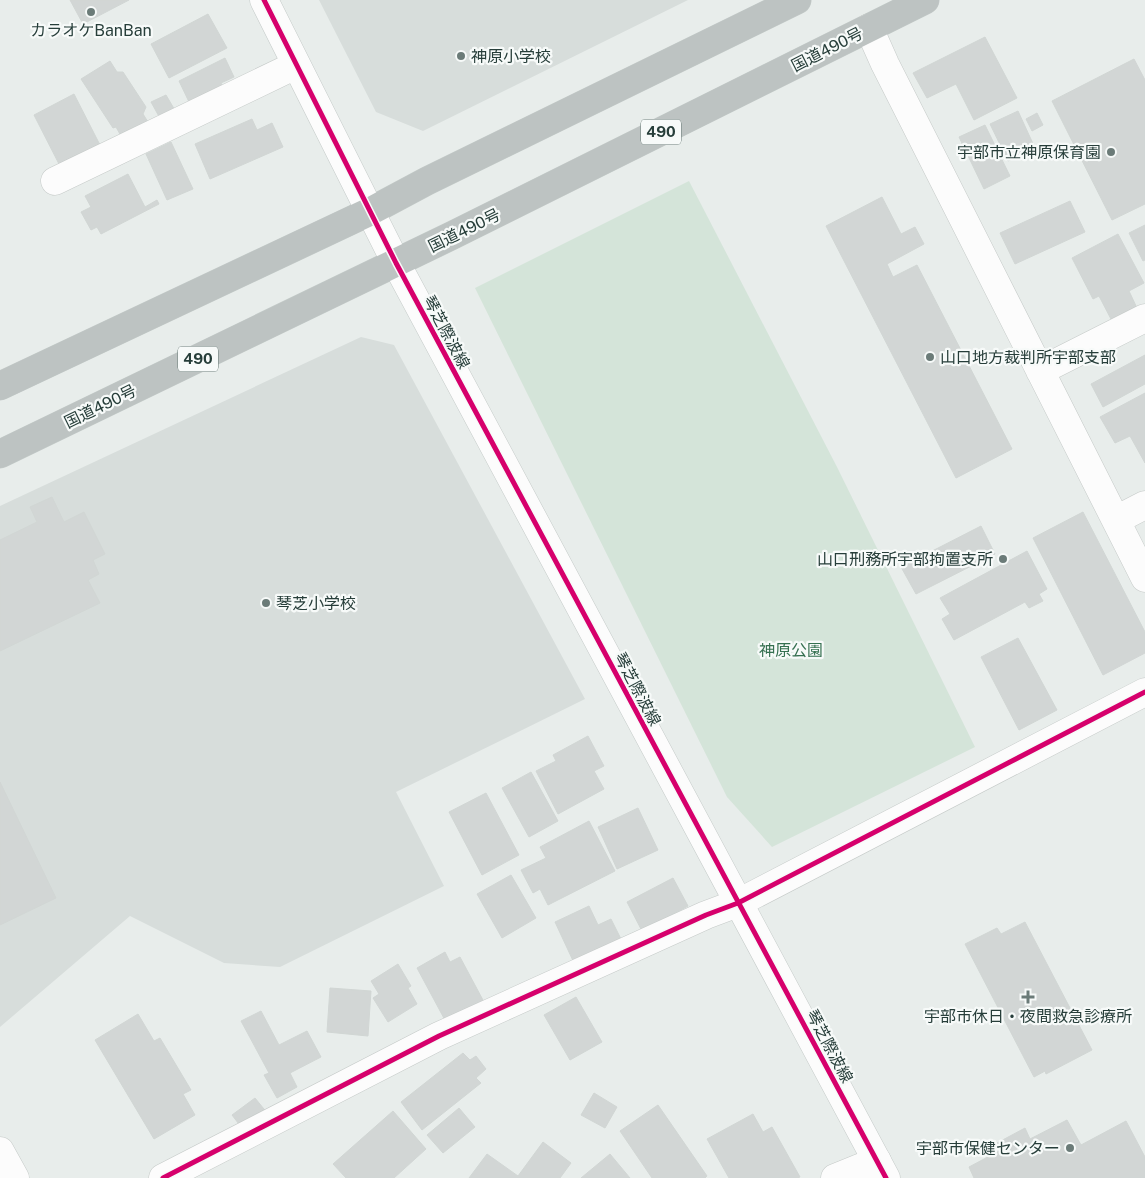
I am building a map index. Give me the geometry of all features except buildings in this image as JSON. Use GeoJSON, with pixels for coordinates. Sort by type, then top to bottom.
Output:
{"type":"FeatureCollection","features":[{"type":"Feature","properties":{"kind":"highway"},"geometry":{"type":"LineString","coordinates":[[0,386],[369,212],[427,181],[797,0]]}},
{"type":"Feature","properties":{"kind":"highway","name":"国道490号"},"geometry":{"type":"LineString","coordinates":[[0,454],[396,263],[926,0]]}},
{"type":"Feature","properties":{"kind":"street","name":"琴芝際波線"},"geometry":{"type":"LineString","coordinates":[[264,0],[369,212],[882,1169]]}},
{"type":"Feature","properties":{"kind":"street"},"geometry":{"type":"LineString","coordinates":[[869,28],[885,64],[1145,578]]}},
{"type":"Feature","properties":{"kind":"street"},"geometry":{"type":"LineString","coordinates":[[55,181],[296,65]]}},
{"type":"Feature","properties":{"kind":"street"},"geometry":{"type":"LineString","coordinates":[[1040,371],[1145,318]]}},
{"type":"Feature","properties":{"kind":"street"},"geometry":{"type":"LineString","coordinates":[[1116,520],[1145,505]]}},
{"type":"Feature","properties":{"kind":"street"},"geometry":{"type":"LineString","coordinates":[[163,1178],[440,1036],[706,915],[738,903],[1145,692]]}},
{"type":"Feature","properties":{"kind":"street"},"geometry":{"type":"LineString","coordinates":[[0,1151],[15,1178]]}},
{"type":"Feature","properties":{"kind":"street"},"geometry":{"type":"LineString","coordinates":[[835,1178],[882,1169]]}},
{"type":"Feature","properties":{"kind":"shaded area","name":"神原小学校"},"geometry":{"type":"Polygon","coordinates":[[[319,0],[688,0],[423,131],[376,112],[319,0]]]}},
{"type":"Feature","properties":{"kind":"shaded area","name":"琴芝小学校"},"geometry":{"type":"Polygon","coordinates":[[[361,337],[394,345],[585,699],[396,792],[444,886],[280,967],[224,963],[130,916],[0,1027],[0,506],[361,337]]]}},
{"type":"Feature","properties":{"kind":"green space","name":"神原公園"},"geometry":{"type":"Polygon","coordinates":[[[689,181],[837,467],[975,747],[772,847],[727,797],[475,288],[689,181]]]}},
{"type":"Feature","properties":{"kind":"cycle path"},"geometry":{"type":"LineString","coordinates":[[264,0],[396,263],[886,1178]]}},
{"type":"Feature","properties":{"kind":"cycle path"},"geometry":{"type":"LineString","coordinates":[[163,1178],[439,1036],[706,915],[738,903],[1145,692]]}},
{"type":"Feature","properties":{"kind":"place","name":"カラオケBanBan"},"geometry":{"type":"Point","coordinates":[91,12]}},
{"type":"Feature","properties":{"kind":"place","name":"神原小学校"},"geometry":{"type":"Point","coordinates":[461,56]}},
{"type":"Feature","properties":{"kind":"place","name":"宇部市立神原保育園"},"geometry":{"type":"Point","coordinates":[1111,152]}},
{"type":"Feature","properties":{"kind":"place","name":"山口地方裁判所宇部支部"},"geometry":{"type":"Point","coordinates":[930,357]}},
{"type":"Feature","properties":{"kind":"place","name":"山口刑務所宇部拘置支所"},"geometry":{"type":"Point","coordinates":[1003,559]}},
{"type":"Feature","properties":{"kind":"place","name":"琴芝小学校"},"geometry":{"type":"Point","coordinates":[266,603]}},
{"type":"Feature","properties":{"kind":"place","name":"宇部市休日・夜間救急診療所"},"geometry":{"type":"Point","coordinates":[1028,997]}},
{"type":"Feature","properties":{"kind":"place","name":"宇部市保健センター"},"geometry":{"type":"Point","coordinates":[1070,1148]}}]}
